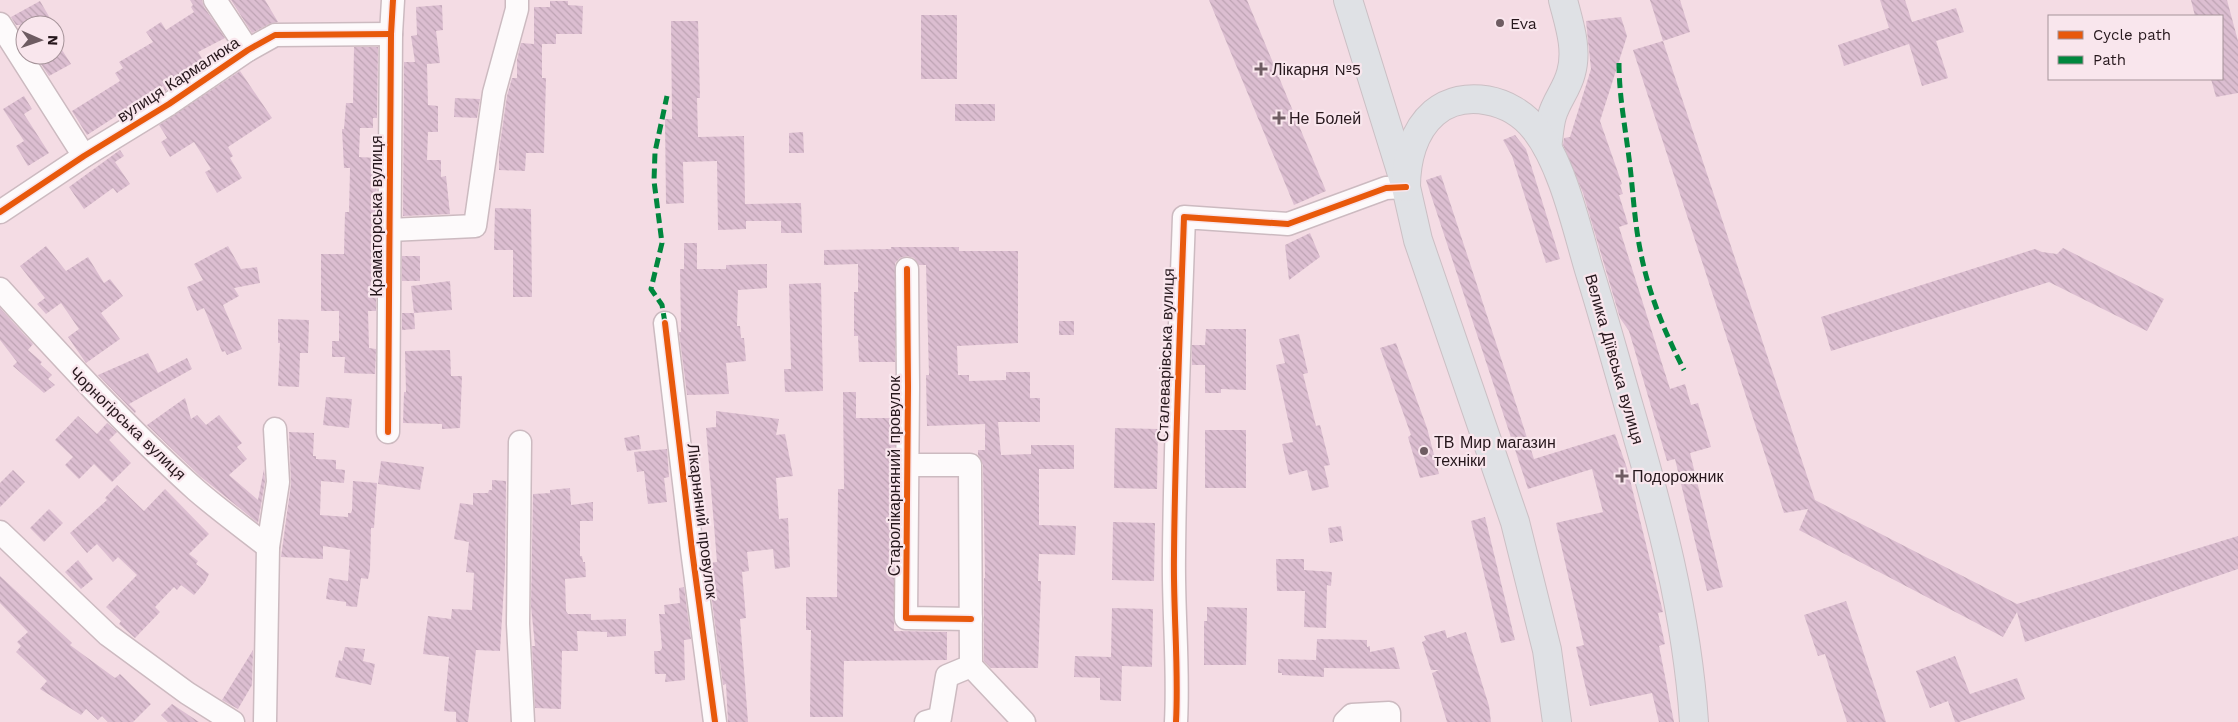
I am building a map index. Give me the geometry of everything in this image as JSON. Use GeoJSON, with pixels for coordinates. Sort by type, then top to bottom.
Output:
{"type":"FeatureCollection","features":[{"type":"Feature","properties":{"kind":"main road","name":"Велика Діївська вулиця"},"geometry":{"type":"LineString","coordinates":[[1348,0],[1406,187],[1418,240],[1515,522],[1547,650],[1557,722]]}},
{"type":"Feature","properties":{"kind":"main road"},"geometry":{"type":"LineString","coordinates":[[1547,147],[1552,116],[1567,86],[1573,58],[1574,43],[1564,0]]}},
{"type":"Feature","properties":{"kind":"main road","name":"Велика Діївська вулиця"},"geometry":{"type":"LineString","coordinates":[[1406,187],[1409,156],[1423,125],[1447,105],[1463,100],[1481,99],[1499,103],[1522,115],[1535,129],[1547,147],[1564,190],[1581,242],[1657,505],[1680,616],[1694,722]]}},
{"type":"Feature","properties":{"kind":"street","name":"вулиця Кармалюка"},"geometry":{"type":"LineString","coordinates":[[215,0],[248,50]]}},
{"type":"Feature","properties":{"kind":"street","name":"Краматорська вулиця"},"geometry":{"type":"LineString","coordinates":[[388,432],[391,34],[393,0]]}},
{"type":"Feature","properties":{"kind":"street","name":"Краматорська вулиця"},"geometry":{"type":"LineString","coordinates":[[390,230],[475,226],[494,93],[517,0]]}},
{"type":"Feature","properties":{"kind":"street"},"geometry":{"type":"LineString","coordinates":[[0,24],[84,156]]}},
{"type":"Feature","properties":{"kind":"street","name":"вулиця Кармалюка"},"geometry":{"type":"LineString","coordinates":[[0,212],[248,50],[275,35],[391,34]]}},
{"type":"Feature","properties":{"kind":"street","name":"Сталеварівська вулиця"},"geometry":{"type":"LineString","coordinates":[[1176,722],[1179,680],[1173,602],[1174,492],[1184,217],[1288,224],[1386,188],[1406,187]]}},
{"type":"Feature","properties":{"kind":"street","name":"Старолікарняний провулок"},"geometry":{"type":"LineString","coordinates":[[907,269],[908,465],[906,618],[971,619]]}},
{"type":"Feature","properties":{"kind":"street","name":"Чорногірська вулиця"},"geometry":{"type":"LineString","coordinates":[[0,289],[79,377],[136,432],[197,490],[268,547]]}},
{"type":"Feature","properties":{"kind":"street","name":"Лікарняний провулок"},"geometry":{"type":"LineString","coordinates":[[665,323],[715,722]]}},
{"type":"Feature","properties":{"kind":"street"},"geometry":{"type":"LineString","coordinates":[[265,722],[268,547],[278,482],[275,429]]}},
{"type":"Feature","properties":{"kind":"street"},"geometry":{"type":"LineString","coordinates":[[520,442],[518,624],[523,722]]}},
{"type":"Feature","properties":{"kind":"street","name":"Старолікарняний провулок"},"geometry":{"type":"LineString","coordinates":[[908,465],[970,465],[971,666]]}},
{"type":"Feature","properties":{"kind":"street"},"geometry":{"type":"LineString","coordinates":[[0,532],[108,635],[187,693],[233,722]]}},
{"type":"Feature","properties":{"kind":"street"},"geometry":{"type":"LineString","coordinates":[[926,722],[940,718],[947,676],[971,666],[1024,722]]}},
{"type":"Feature","properties":{"kind":"street"},"geometry":{"type":"LineString","coordinates":[[1345,722],[1352,715],[1389,713],[1389,722]]}},
{"type":"Feature","properties":{"kind":"building"},"geometry":{"type":"Polygon","coordinates":[[[190,0],[202,0],[204,7],[225,38],[198,52],[205,63],[165,91],[163,86],[87,135],[72,111],[120,81],[115,73],[123,68],[119,62],[153,42],[146,32],[161,22],[166,30],[194,12],[190,0]]]}},
{"type":"Feature","properties":{"kind":"building"},"geometry":{"type":"Polygon","coordinates":[[[231,0],[265,0],[278,22],[269,24],[252,33],[231,0]]]}},
{"type":"Feature","properties":{"kind":"building"},"geometry":{"type":"Polygon","coordinates":[[[1209,0],[1247,0],[1326,191],[1294,205],[1209,0]]]}},
{"type":"Feature","properties":{"kind":"building"},"geometry":{"type":"Polygon","coordinates":[[[1650,0],[1680,0],[1690,32],[1663,41],[1650,0]]]}},
{"type":"Feature","properties":{"kind":"building"},"geometry":{"type":"Polygon","coordinates":[[[1880,0],[1905,0],[1912,22],[1956,8],[1964,32],[1936,41],[1948,78],[1922,86],[1909,44],[1844,66],[1838,45],[1889,28],[1880,0]]]}},
{"type":"Feature","properties":{"kind":"building"},"geometry":{"type":"Polygon","coordinates":[[[2191,0],[2227,0],[2238,41],[2238,93],[2216,97],[2211,80],[2223,80],[2223,15],[2195,15],[2191,0]]]}},
{"type":"Feature","properties":{"kind":"building"},"geometry":{"type":"Polygon","coordinates":[[[40,1],[48,15],[15,15],[15,23],[11,17],[40,1]]]}},
{"type":"Feature","properties":{"kind":"building"},"geometry":{"type":"Polygon","coordinates":[[[550,1],[568,1],[568,5],[583,6],[582,34],[556,34],[556,44],[542,44],[542,78],[546,78],[544,153],[526,153],[525,171],[499,170],[499,151],[507,96],[512,78],[517,78],[517,60],[521,43],[534,44],[534,7],[550,7],[550,1]]]}},
{"type":"Feature","properties":{"kind":"building"},"geometry":{"type":"Polygon","coordinates":[[[442,5],[443,30],[436,31],[440,63],[427,64],[428,105],[438,106],[438,132],[428,132],[427,160],[441,160],[441,177],[446,176],[450,214],[403,216],[404,62],[415,62],[411,36],[417,35],[416,7],[442,5]]]}},
{"type":"Feature","properties":{"kind":"building"},"geometry":{"type":"Polygon","coordinates":[[[921,15],[957,15],[957,79],[921,79],[921,15]]]}},
{"type":"Feature","properties":{"kind":"building"},"geometry":{"type":"Polygon","coordinates":[[[1621,17],[1627,36],[1600,121],[1622,184],[1620,185],[1623,194],[1619,195],[1628,224],[1619,227],[1670,389],[1685,384],[1691,405],[1698,403],[1711,447],[1690,453],[1723,587],[1707,591],[1675,459],[1667,461],[1629,331],[1620,318],[1583,193],[1563,145],[1564,138],[1570,137],[1591,69],[1586,21],[1621,17]]]}},
{"type":"Feature","properties":{"kind":"building"},"geometry":{"type":"Polygon","coordinates":[[[671,21],[698,21],[700,98],[697,98],[698,137],[744,136],[745,204],[801,203],[802,233],[781,233],[781,221],[746,221],[746,229],[718,230],[717,161],[683,162],[684,203],[666,204],[665,119],[672,119],[671,21]]]}},
{"type":"Feature","properties":{"kind":"building"},"geometry":{"type":"Polygon","coordinates":[[[1663,41],[1815,500],[2017,604],[2238,536],[2238,569],[2025,642],[2017,612],[2003,637],[1799,530],[1808,509],[1784,513],[1633,50],[1663,41]]]}},
{"type":"Feature","properties":{"kind":"building"},"geometry":{"type":"Polygon","coordinates":[[[354,47],[378,47],[377,118],[373,118],[373,128],[360,128],[359,157],[377,158],[376,221],[372,221],[372,252],[376,252],[376,311],[368,311],[369,348],[376,349],[375,374],[344,373],[345,357],[332,357],[332,341],[339,341],[339,311],[321,311],[321,254],[344,254],[345,212],[349,212],[350,168],[344,168],[342,129],[344,129],[346,103],[353,103],[354,47]]]}},
{"type":"Feature","properties":{"kind":"building"},"geometry":{"type":"Polygon","coordinates":[[[65,55],[71,64],[49,76],[42,65],[65,65],[65,55]]]}},
{"type":"Feature","properties":{"kind":"building"},"geometry":{"type":"Polygon","coordinates":[[[240,71],[272,118],[228,147],[233,156],[230,158],[242,178],[217,193],[205,172],[211,169],[194,142],[170,157],[161,142],[167,138],[159,125],[240,71]]]}},
{"type":"Feature","properties":{"kind":"building"},"geometry":{"type":"Polygon","coordinates":[[[24,96],[32,109],[24,114],[49,153],[28,166],[16,146],[24,141],[3,109],[24,96]]]}},
{"type":"Feature","properties":{"kind":"building"},"geometry":{"type":"Polygon","coordinates":[[[455,98],[480,99],[477,118],[454,117],[455,98]]]}},
{"type":"Feature","properties":{"kind":"building"},"geometry":{"type":"Polygon","coordinates":[[[955,104],[995,104],[995,121],[955,121],[955,104]]]}},
{"type":"Feature","properties":{"kind":"building"},"geometry":{"type":"Polygon","coordinates":[[[803,132],[804,153],[789,153],[789,133],[803,132]]]}},
{"type":"Feature","properties":{"kind":"building"},"geometry":{"type":"Polygon","coordinates":[[[1515,135],[1526,149],[1560,259],[1546,263],[1512,156],[1503,140],[1515,135]]]}},
{"type":"Feature","properties":{"kind":"building"},"geometry":{"type":"Polygon","coordinates":[[[120,150],[124,156],[115,162],[130,184],[117,193],[113,188],[84,209],[69,187],[120,150]]]}},
{"type":"Feature","properties":{"kind":"building"},"geometry":{"type":"Polygon","coordinates":[[[1441,175],[1534,459],[1615,434],[1627,468],[1663,612],[1658,613],[1665,644],[1659,646],[1674,722],[1659,722],[1652,693],[1590,706],[1576,647],[1584,645],[1556,523],[1603,512],[1592,469],[1528,489],[1426,180],[1441,175]]]}},
{"type":"Feature","properties":{"kind":"building"},"geometry":{"type":"Polygon","coordinates":[[[495,208],[531,209],[532,297],[513,297],[513,250],[494,250],[495,208]]]}},
{"type":"Feature","properties":{"kind":"building"},"geometry":{"type":"Polygon","coordinates":[[[1310,233],[1320,257],[1289,280],[1285,245],[1310,233]]]}},
{"type":"Feature","properties":{"kind":"building"},"geometry":{"type":"Polygon","coordinates":[[[684,243],[697,243],[697,269],[726,269],[726,265],[767,264],[767,288],[738,290],[737,326],[740,326],[741,338],[744,338],[746,361],[726,363],[729,394],[687,395],[679,332],[681,332],[680,269],[684,269],[684,243]]]}},
{"type":"Feature","properties":{"kind":"building"},"geometry":{"type":"Polygon","coordinates":[[[46,246],[66,271],[88,257],[104,283],[110,279],[123,296],[101,313],[120,339],[86,363],[68,337],[79,329],[61,303],[46,314],[37,304],[45,298],[20,266],[46,246]]]}},
{"type":"Feature","properties":{"kind":"building"},"geometry":{"type":"Polygon","coordinates":[[[228,246],[241,269],[257,267],[260,283],[234,288],[239,296],[223,305],[242,349],[227,355],[225,351],[222,352],[204,308],[197,311],[187,287],[203,280],[194,264],[228,246]]]}},
{"type":"Feature","properties":{"kind":"building"},"geometry":{"type":"Polygon","coordinates":[[[891,247],[959,247],[959,251],[1018,251],[1018,343],[957,346],[958,375],[969,375],[969,381],[1006,380],[1006,372],[1030,372],[1030,398],[1040,398],[1040,422],[998,422],[1001,455],[1031,454],[1031,445],[1074,445],[1074,469],[1039,469],[1039,525],[1076,526],[1075,555],[1039,554],[1038,581],[1041,581],[1038,668],[991,668],[984,661],[983,465],[978,455],[978,450],[985,450],[985,424],[927,426],[926,375],[929,375],[926,265],[919,265],[914,258],[907,256],[900,258],[895,263],[895,362],[859,362],[858,336],[854,336],[854,292],[858,292],[858,264],[824,265],[824,250],[891,249],[891,247]]]}},
{"type":"Feature","properties":{"kind":"building"},"geometry":{"type":"Polygon","coordinates":[[[2063,248],[2164,299],[2147,331],[2049,282],[1831,351],[1821,317],[2035,249],[2057,254],[2063,248]]]}},
{"type":"Feature","properties":{"kind":"building"},"geometry":{"type":"Polygon","coordinates":[[[402,256],[420,256],[420,281],[402,281],[402,256]]]}},
{"type":"Feature","properties":{"kind":"building"},"geometry":{"type":"Polygon","coordinates":[[[450,281],[452,310],[414,313],[411,286],[450,281]]]}},
{"type":"Feature","properties":{"kind":"building"},"geometry":{"type":"Polygon","coordinates":[[[821,283],[823,391],[785,392],[784,369],[791,369],[789,284],[821,283]]]}},
{"type":"Feature","properties":{"kind":"building"},"geometry":{"type":"Polygon","coordinates":[[[0,308],[33,344],[28,350],[42,362],[40,364],[52,375],[48,379],[55,385],[44,393],[13,366],[17,362],[0,340],[0,308]]]}},
{"type":"Feature","properties":{"kind":"building"},"geometry":{"type":"Polygon","coordinates":[[[402,313],[414,313],[415,329],[402,330],[402,313]]]}},
{"type":"Feature","properties":{"kind":"building"},"geometry":{"type":"Polygon","coordinates":[[[278,319],[309,320],[308,353],[300,353],[299,387],[278,386],[280,343],[278,343],[278,319]]]}},
{"type":"Feature","properties":{"kind":"building"},"geometry":{"type":"Polygon","coordinates":[[[1059,321],[1074,321],[1074,335],[1059,335],[1059,321]]]}},
{"type":"Feature","properties":{"kind":"building"},"geometry":{"type":"Polygon","coordinates":[[[1206,329],[1246,329],[1246,390],[1221,389],[1221,393],[1205,393],[1205,365],[1192,365],[1192,345],[1205,345],[1206,329]]]}},
{"type":"Feature","properties":{"kind":"building"},"geometry":{"type":"Polygon","coordinates":[[[1299,334],[1308,373],[1303,374],[1316,426],[1320,425],[1330,465],[1324,466],[1329,487],[1312,491],[1307,470],[1289,475],[1282,444],[1293,442],[1276,365],[1285,363],[1279,339],[1299,334]]]}},
{"type":"Feature","properties":{"kind":"building"},"geometry":{"type":"Polygon","coordinates":[[[1396,343],[1427,428],[1439,474],[1420,478],[1408,437],[1411,435],[1380,348],[1396,343]]]}},
{"type":"Feature","properties":{"kind":"building"},"geometry":{"type":"Polygon","coordinates":[[[450,350],[451,376],[462,376],[460,428],[442,429],[442,424],[403,423],[404,392],[406,392],[405,351],[450,350]]]}},
{"type":"Feature","properties":{"kind":"building"},"geometry":{"type":"Polygon","coordinates":[[[148,353],[158,373],[187,358],[192,369],[129,404],[136,411],[135,413],[98,375],[148,353]]]}},
{"type":"Feature","properties":{"kind":"building"},"geometry":{"type":"Polygon","coordinates":[[[843,392],[856,392],[856,418],[895,418],[894,631],[947,632],[947,660],[844,661],[843,717],[810,717],[811,630],[806,630],[806,597],[837,597],[838,489],[844,489],[843,392]]]}},
{"type":"Feature","properties":{"kind":"building"},"geometry":{"type":"Polygon","coordinates":[[[326,397],[352,399],[349,428],[323,425],[326,397]]]}},
{"type":"Feature","properties":{"kind":"building"},"geometry":{"type":"Polygon","coordinates":[[[185,398],[191,419],[197,415],[206,425],[219,415],[242,443],[237,447],[247,459],[229,475],[258,500],[264,469],[265,481],[258,523],[201,477],[147,425],[185,398]]]}},
{"type":"Feature","properties":{"kind":"building"},"geometry":{"type":"Polygon","coordinates":[[[716,411],[779,419],[776,435],[785,434],[793,476],[776,478],[779,519],[788,518],[790,567],[775,569],[773,549],[747,552],[749,571],[742,572],[746,618],[740,619],[748,722],[728,722],[726,684],[723,685],[707,563],[717,562],[706,428],[716,427],[716,411]]]}},
{"type":"Feature","properties":{"kind":"building"},"geometry":{"type":"Polygon","coordinates":[[[78,416],[97,434],[107,423],[117,432],[109,440],[131,463],[112,482],[94,464],[79,479],[65,465],[73,457],[55,440],[78,416]]]}},
{"type":"Feature","properties":{"kind":"building"},"geometry":{"type":"Polygon","coordinates":[[[1115,428],[1158,429],[1157,489],[1114,488],[1115,428]]]}},
{"type":"Feature","properties":{"kind":"building"},"geometry":{"type":"Polygon","coordinates":[[[1205,430],[1246,430],[1246,488],[1205,488],[1205,430]]]}},
{"type":"Feature","properties":{"kind":"building"},"geometry":{"type":"Polygon","coordinates":[[[289,432],[314,433],[313,456],[316,456],[316,459],[336,460],[336,469],[345,470],[344,483],[321,481],[320,515],[348,517],[348,513],[351,513],[352,510],[353,481],[377,483],[374,528],[371,528],[370,569],[368,579],[361,578],[357,607],[346,606],[346,602],[326,599],[329,578],[348,581],[350,550],[323,546],[323,559],[281,557],[291,484],[289,432]]]}},
{"type":"Feature","properties":{"kind":"building"},"geometry":{"type":"Polygon","coordinates":[[[639,435],[641,449],[627,451],[624,438],[639,435]]]}},
{"type":"Feature","properties":{"kind":"building"},"geometry":{"type":"Polygon","coordinates":[[[667,449],[669,477],[664,478],[667,502],[648,504],[644,471],[637,472],[634,452],[667,449]]]}},
{"type":"Feature","properties":{"kind":"building"},"geometry":{"type":"Polygon","coordinates":[[[381,461],[424,467],[420,490],[378,484],[381,461]]]}},
{"type":"Feature","properties":{"kind":"building"},"geometry":{"type":"Polygon","coordinates":[[[13,470],[25,482],[0,507],[0,483],[13,470]]]}},
{"type":"Feature","properties":{"kind":"building"},"geometry":{"type":"Polygon","coordinates":[[[492,480],[506,481],[505,569],[500,651],[476,650],[468,722],[456,722],[456,712],[444,711],[449,657],[423,654],[428,616],[451,619],[452,609],[472,610],[474,573],[466,572],[469,542],[454,539],[460,503],[473,505],[473,493],[488,493],[489,490],[492,490],[492,480]]]}},
{"type":"Feature","properties":{"kind":"building"},"geometry":{"type":"Polygon","coordinates":[[[117,485],[144,511],[165,489],[209,534],[189,554],[198,561],[196,564],[209,574],[205,582],[194,595],[181,585],[177,590],[174,587],[155,607],[160,612],[135,638],[119,624],[121,621],[106,607],[137,575],[118,557],[113,562],[97,544],[87,553],[70,533],[107,500],[105,498],[117,485]]]}},
{"type":"Feature","properties":{"kind":"building"},"geometry":{"type":"Polygon","coordinates":[[[570,488],[571,505],[593,502],[593,521],[580,521],[580,556],[582,556],[583,562],[585,562],[586,577],[565,579],[566,611],[568,614],[591,614],[591,620],[626,619],[626,636],[607,637],[607,632],[577,631],[578,651],[562,651],[561,709],[535,708],[532,646],[535,646],[531,606],[533,494],[550,493],[550,490],[570,488]]]}},
{"type":"Feature","properties":{"kind":"building"},"geometry":{"type":"Polygon","coordinates":[[[49,509],[63,523],[44,542],[30,528],[49,509]]]}},
{"type":"Feature","properties":{"kind":"building"},"geometry":{"type":"Polygon","coordinates":[[[1485,517],[1515,640],[1501,643],[1471,521],[1485,517]]]}},
{"type":"Feature","properties":{"kind":"building"},"geometry":{"type":"Polygon","coordinates":[[[1113,522],[1155,523],[1154,581],[1112,580],[1113,522]]]}},
{"type":"Feature","properties":{"kind":"building"},"geometry":{"type":"Polygon","coordinates":[[[1341,526],[1343,541],[1330,543],[1328,528],[1341,526]]]}},
{"type":"Feature","properties":{"kind":"building"},"geometry":{"type":"Polygon","coordinates":[[[1276,559],[1304,559],[1304,570],[1332,572],[1331,586],[1327,585],[1326,628],[1304,627],[1305,591],[1277,591],[1276,559]]]}},
{"type":"Feature","properties":{"kind":"building"},"geometry":{"type":"Polygon","coordinates":[[[78,560],[93,579],[81,589],[65,572],[78,560]]]}},
{"type":"Feature","properties":{"kind":"building"},"geometry":{"type":"Polygon","coordinates":[[[0,576],[72,643],[70,645],[115,678],[120,674],[151,704],[133,722],[108,722],[102,716],[98,720],[86,709],[81,715],[40,689],[47,681],[16,652],[21,646],[17,642],[28,632],[0,603],[0,576]]]}},
{"type":"Feature","properties":{"kind":"building"},"geometry":{"type":"Polygon","coordinates":[[[684,587],[691,639],[684,640],[685,680],[665,682],[666,674],[655,674],[654,651],[660,651],[662,648],[659,614],[665,614],[664,605],[680,603],[679,588],[684,587]]]}},
{"type":"Feature","properties":{"kind":"building"},"geometry":{"type":"Polygon","coordinates":[[[1846,601],[1886,722],[1847,722],[1825,654],[1818,656],[1804,615],[1846,601]]]}},
{"type":"Feature","properties":{"kind":"building"},"geometry":{"type":"Polygon","coordinates":[[[1207,607],[1247,608],[1246,665],[1204,665],[1204,621],[1207,621],[1207,607]]]}},
{"type":"Feature","properties":{"kind":"building"},"geometry":{"type":"Polygon","coordinates":[[[1112,608],[1153,609],[1152,667],[1122,666],[1121,701],[1100,700],[1100,678],[1074,677],[1075,656],[1111,657],[1112,608]]]}},
{"type":"Feature","properties":{"kind":"building"},"geometry":{"type":"Polygon","coordinates":[[[1445,630],[1447,638],[1466,632],[1489,706],[1491,722],[1447,722],[1432,673],[1439,670],[1431,670],[1422,642],[1426,640],[1424,636],[1445,630]]]}},
{"type":"Feature","properties":{"kind":"building"},"geometry":{"type":"Polygon","coordinates":[[[1317,639],[1367,640],[1367,647],[1370,646],[1370,652],[1394,647],[1400,669],[1324,668],[1324,677],[1282,675],[1282,673],[1278,673],[1278,659],[1316,660],[1317,639]]]}},
{"type":"Feature","properties":{"kind":"building"},"geometry":{"type":"Polygon","coordinates":[[[345,647],[365,649],[363,661],[375,664],[371,685],[335,677],[339,660],[342,661],[345,647]]]}},
{"type":"Feature","properties":{"kind":"building"},"geometry":{"type":"Polygon","coordinates":[[[253,650],[252,685],[238,709],[222,700],[253,650]]]}},
{"type":"Feature","properties":{"kind":"building"},"geometry":{"type":"Polygon","coordinates":[[[1955,656],[1970,694],[2017,678],[2025,699],[1959,722],[1955,722],[1948,701],[1930,708],[1916,671],[1955,656]]]}},
{"type":"Feature","properties":{"kind":"building"},"geometry":{"type":"Polygon","coordinates":[[[172,704],[199,722],[168,722],[161,715],[172,704]]]}},
{"type":"Feature","properties":{"kind":"marked path"},"geometry":{"type":"LineString","coordinates":[[1619,63],[1621,99],[1636,226],[1643,265],[1658,311],[1684,370]]}},
{"type":"Feature","properties":{"kind":"marked path"},"geometry":{"type":"LineString","coordinates":[[665,323],[662,305],[651,289],[662,243],[654,181],[655,152],[667,96]]}},
{"type":"Feature","properties":{"kind":"cycle path"},"geometry":{"type":"LineString","coordinates":[[388,432],[391,34],[393,0]]}},
{"type":"Feature","properties":{"kind":"cycle path"},"geometry":{"type":"LineString","coordinates":[[0,212],[84,156],[169,104],[248,50],[275,35],[391,34]]}},
{"type":"Feature","properties":{"kind":"cycle path"},"geometry":{"type":"LineString","coordinates":[[1176,722],[1177,680],[1174,576],[1184,217],[1288,224],[1386,188],[1406,187]]}},
{"type":"Feature","properties":{"kind":"cycle path"},"geometry":{"type":"LineString","coordinates":[[907,269],[906,618],[971,619]]}},
{"type":"Feature","properties":{"kind":"cycle path"},"geometry":{"type":"LineString","coordinates":[[665,323],[715,722]]}},
{"type":"Feature","properties":{"kind":"place","name":"Eva"},"geometry":{"type":"Point","coordinates":[1500,23]}},
{"type":"Feature","properties":{"kind":"place","name":"Лікарня №5"},"geometry":{"type":"Point","coordinates":[1261,69]}},
{"type":"Feature","properties":{"kind":"place","name":"Не Болей"},"geometry":{"type":"Point","coordinates":[1279,118]}},
{"type":"Feature","properties":{"kind":"place","name":"ТВ Мир магазин техніки"},"geometry":{"type":"Point","coordinates":[1424,451]}},
{"type":"Feature","properties":{"kind":"place","name":"Подорожник"},"geometry":{"type":"Point","coordinates":[1622,476]}}]}
